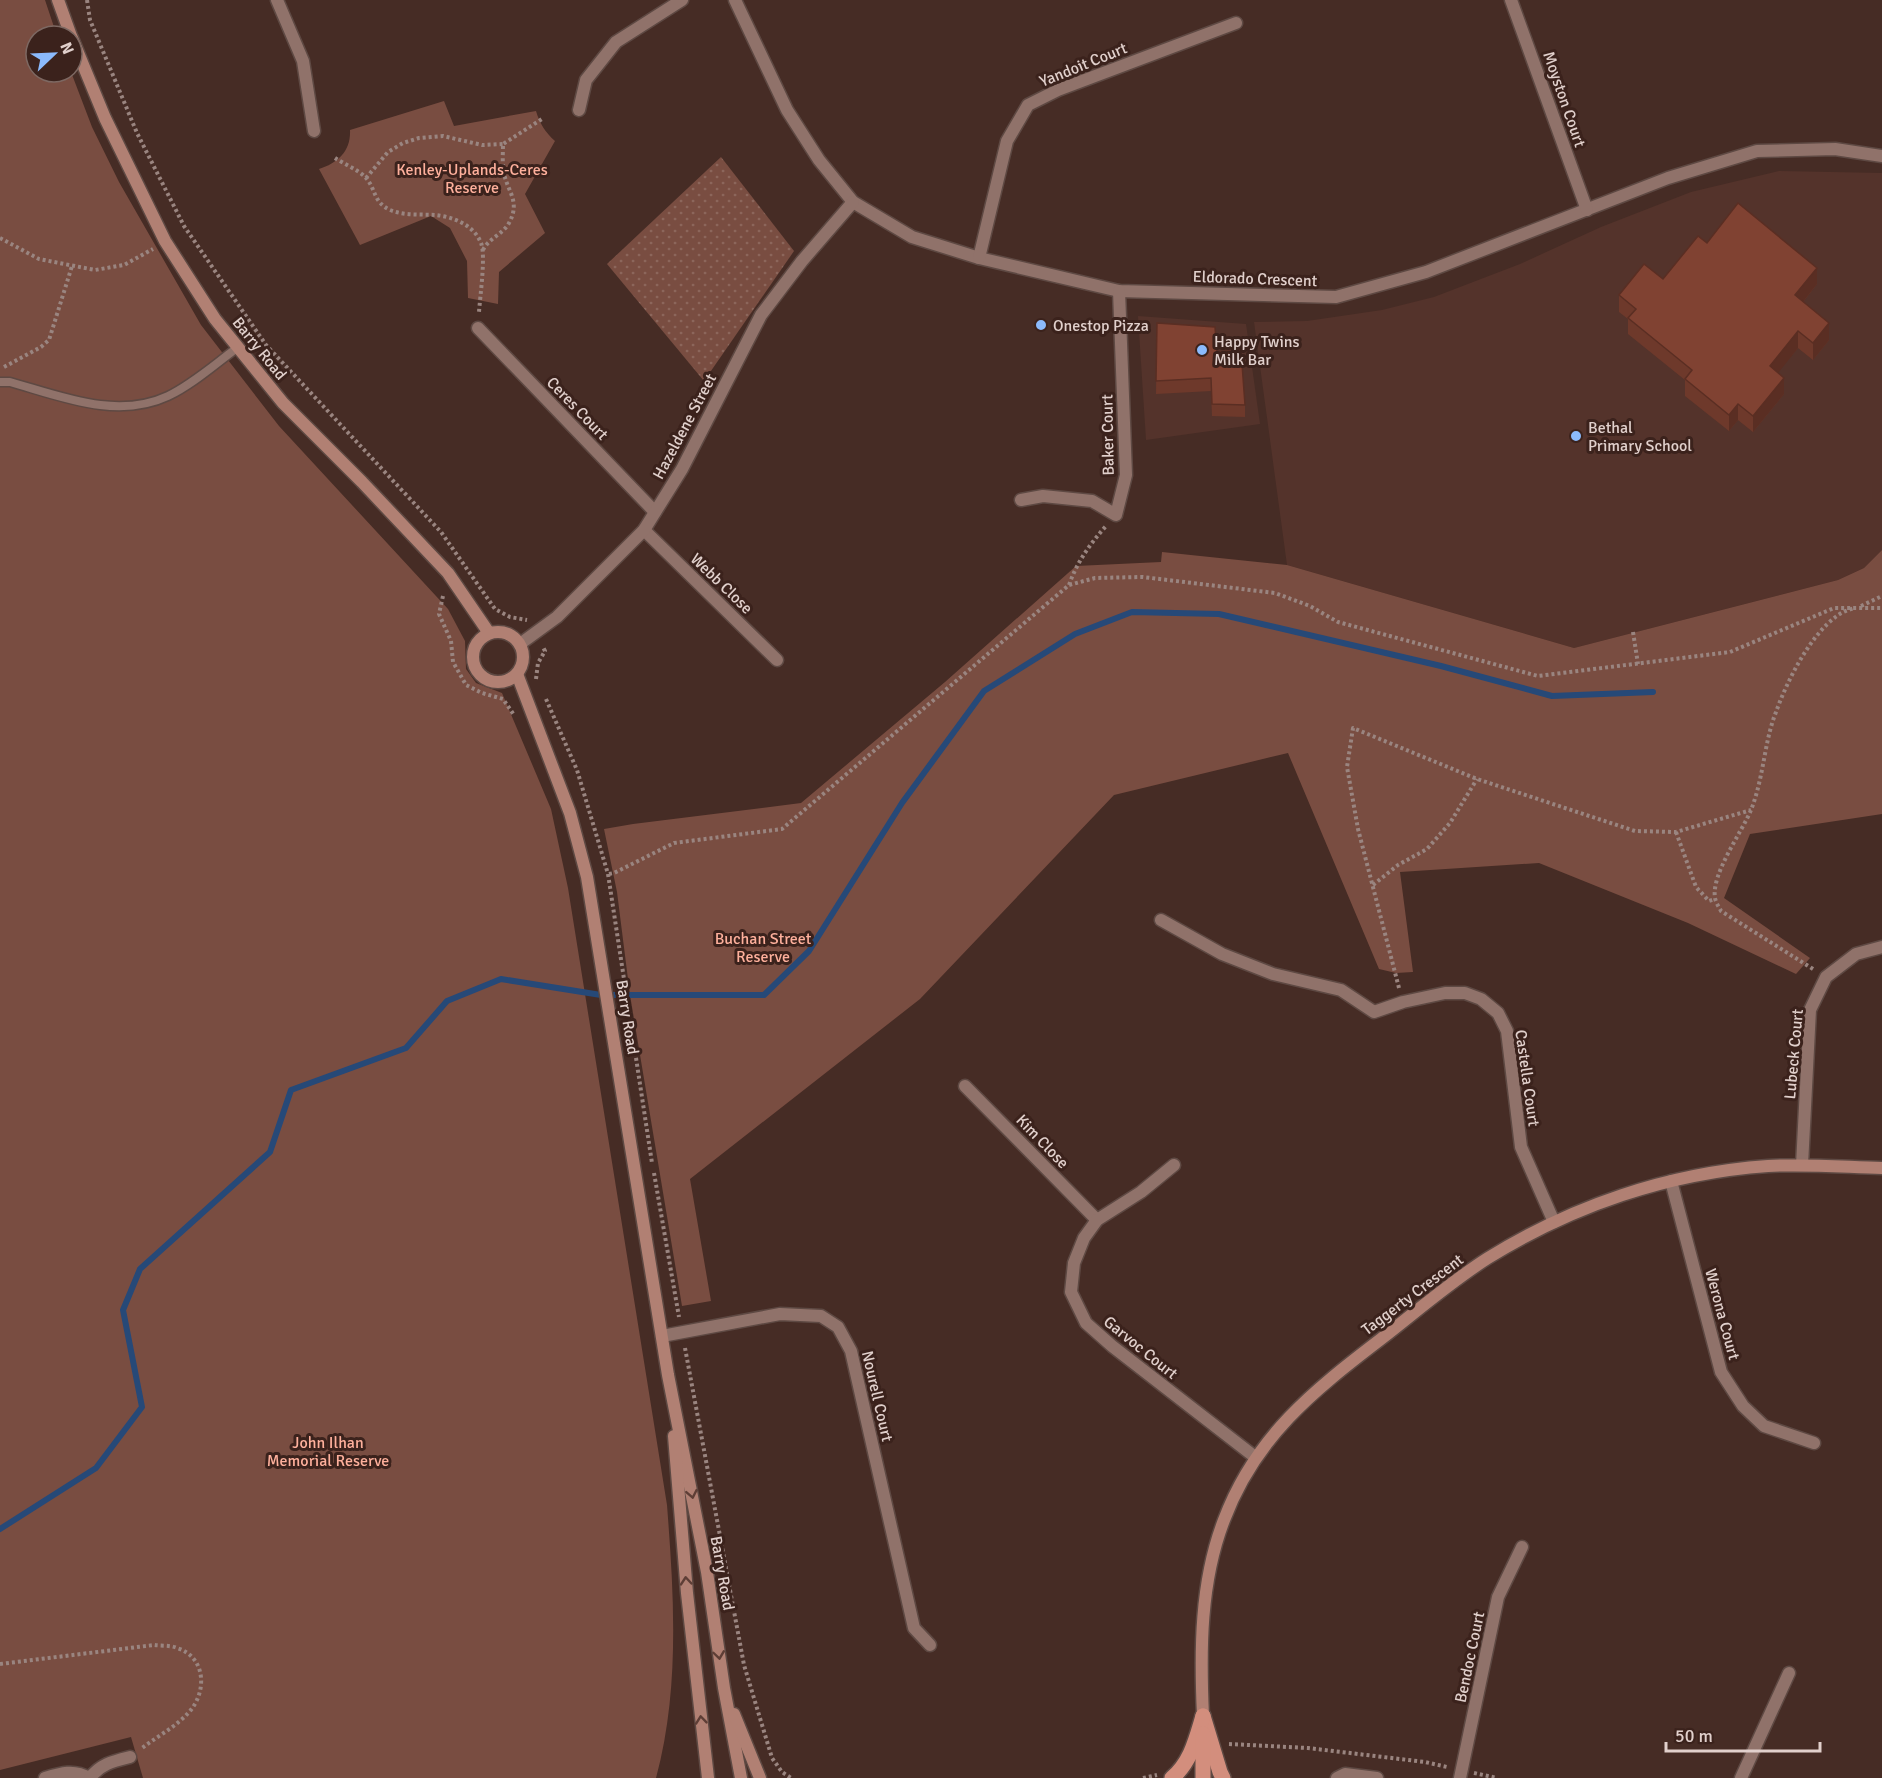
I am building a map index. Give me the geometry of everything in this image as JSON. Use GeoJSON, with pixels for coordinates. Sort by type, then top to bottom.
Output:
{"type":"FeatureCollection","features":[{"type":"Feature","properties":{"kind":"main road"},"geometry":{"type":"LineString","coordinates":[[1172,1778],[1191,1754],[1203,1716]]}},
{"type":"Feature","properties":{"kind":"main road"},"geometry":{"type":"LineString","coordinates":[[1203,1716],[1203,1778]]}},
{"type":"Feature","properties":{"kind":"main road"},"geometry":{"type":"LineString","coordinates":[[1203,1716],[1223,1778]]}},
{"type":"Feature","properties":{"kind":"street","name":"Barry Road"},"geometry":{"type":"LineString","coordinates":[[58,0],[67,24]]}},
{"type":"Feature","properties":{"kind":"street"},"geometry":{"type":"LineString","coordinates":[[277,0],[303,61],[314,131]]}},
{"type":"Feature","properties":{"kind":"street"},"geometry":{"type":"LineString","coordinates":[[579,110],[586,80],[616,42],[682,0]]}},
{"type":"Feature","properties":{"kind":"street","name":"Eldorado Crescent"},"geometry":{"type":"LineString","coordinates":[[735,0],[787,110],[819,160],[853,202],[912,237],[979,258],[1119,291],[1336,297],[1426,272],[1668,178],[1757,151],[1835,149],[1882,156]]}},
{"type":"Feature","properties":{"kind":"street","name":"Moyston Court"},"geometry":{"type":"LineString","coordinates":[[1511,0],[1587,210]]}},
{"type":"Feature","properties":{"kind":"street","name":"Yandoit Court"},"geometry":{"type":"LineString","coordinates":[[979,258],[1007,141],[1028,105],[1058,90],[1236,22]]}},
{"type":"Feature","properties":{"kind":"street","name":"Barry Road"},"geometry":{"type":"LineString","coordinates":[[84,66],[105,118],[165,241],[237,348],[283,403],[448,573],[489,633]]}},
{"type":"Feature","properties":{"kind":"street","name":"Hazeldene Street"},"geometry":{"type":"LineString","coordinates":[[520,644],[557,617],[644,530],[682,469],[761,315],[802,261],[853,202]]}},
{"type":"Feature","properties":{"kind":"street","name":"Baker Court"},"geometry":{"type":"LineString","coordinates":[[1116,515],[1126,475],[1119,291]]}},
{"type":"Feature","properties":{"kind":"street","name":"Ceres Court"},"geometry":{"type":"LineString","coordinates":[[478,328],[655,512]]}},
{"type":"Feature","properties":{"kind":"street"},"geometry":{"type":"LineString","coordinates":[[1021,500],[1042,496],[1092,501],[1116,515]]}},
{"type":"Feature","properties":{"kind":"street","name":"Webb Close"},"geometry":{"type":"LineString","coordinates":[[644,530],[777,660]]}},
{"type":"Feature","properties":{"kind":"street"},"geometry":{"type":"LineString","coordinates":[[503,632],[520,644],[524,660],[517,674],[502,682],[494,682],[480,674],[475,668],[473,651],[482,638],[489,633],[503,632]]}},
{"type":"Feature","properties":{"kind":"street","name":"Barry Road"},"geometry":{"type":"LineString","coordinates":[[517,674],[570,813],[587,877],[668,1375],[707,1572],[724,1688],[741,1778]]}},
{"type":"Feature","properties":{"kind":"street","name":"Castella Court"},"geometry":{"type":"LineString","coordinates":[[1161,920],[1222,954],[1273,974],[1341,990],[1374,1012],[1403,1002],[1445,993],[1465,993],[1481,999],[1498,1013],[1507,1031],[1521,1147],[1554,1222]]}},
{"type":"Feature","properties":{"kind":"street","name":"Lubeck Court"},"geometry":{"type":"LineString","coordinates":[[1802,1165],[1810,1010],[1826,977],[1856,954],[1882,947]]}},
{"type":"Feature","properties":{"kind":"street","name":"Kim Close"},"geometry":{"type":"LineString","coordinates":[[965,1086],[1097,1220]]}},
{"type":"Feature","properties":{"kind":"street","name":"Garvoc Court"},"geometry":{"type":"LineString","coordinates":[[1174,1165],[1140,1192],[1097,1220],[1083,1238],[1074,1263],[1071,1292],[1086,1323],[1255,1457]]}},
{"type":"Feature","properties":{"kind":"street","name":"Taggerty Crescent"},"geometry":{"type":"LineString","coordinates":[[1203,1716],[1202,1635],[1212,1556],[1224,1520],[1255,1457],[1306,1399],[1341,1370],[1485,1260],[1554,1222],[1596,1203],[1671,1181],[1736,1169],[1802,1165],[1882,1168]]}},
{"type":"Feature","properties":{"kind":"street","name":"Werona Court"},"geometry":{"type":"LineString","coordinates":[[1671,1181],[1721,1372],[1743,1406],[1764,1426],[1814,1443]]}},
{"type":"Feature","properties":{"kind":"street","name":"Nourell Court"},"geometry":{"type":"LineString","coordinates":[[662,1336],[780,1314],[821,1316],[838,1327],[851,1351],[914,1628],[930,1645]]}},
{"type":"Feature","properties":{"kind":"street","name":"Barry Road"},"geometry":{"type":"LineString","coordinates":[[668,1375],[687,1593],[708,1778]]}},
{"type":"Feature","properties":{"kind":"street","name":"Bendoc Court"},"geometry":{"type":"LineString","coordinates":[[1460,1778],[1498,1597],[1522,1547]]}},
{"type":"Feature","properties":{"kind":"street"},"geometry":{"type":"LineString","coordinates":[[1741,1778],[1789,1673]]}},
{"type":"Feature","properties":{"kind":"street"},"geometry":{"type":"LineString","coordinates":[[724,1688],[760,1778]]}},
{"type":"Feature","properties":{"kind":"street"},"geometry":{"type":"LineString","coordinates":[[45,1778],[65,1772],[75,1772],[90,1778],[105,1764],[130,1757]]}},
{"type":"Feature","properties":{"kind":"street"},"geometry":{"type":"LineString","coordinates":[[1337,1778],[1345,1774],[1377,1778]]}},
{"type":"Feature","properties":{"kind":"lane"},"geometry":{"type":"LineString","coordinates":[[0,382],[9,382],[92,405],[138,405],[167,397],[237,348]]}},
{"type":"Feature","properties":{"kind":"path"},"geometry":{"type":"LineString","coordinates":[[87,0],[90,20],[137,133],[184,226],[266,345],[441,532],[481,586]]}},
{"type":"Feature","properties":{"kind":"path"},"geometry":{"type":"LineString","coordinates":[[366,178],[388,152],[403,143],[419,138],[443,136],[482,146],[502,144],[542,119]]}},
{"type":"Feature","properties":{"kind":"path"},"geometry":{"type":"LineString","coordinates":[[478,328],[484,246],[502,233],[514,210],[511,190],[504,174],[502,144]]}},
{"type":"Feature","properties":{"kind":"path"},"geometry":{"type":"LineString","coordinates":[[335,158],[366,178],[376,199],[389,210],[456,219],[470,229],[481,243],[483,253]]}},
{"type":"Feature","properties":{"kind":"path"},"geometry":{"type":"LineString","coordinates":[[0,238],[39,259],[95,270],[124,265],[145,255],[165,241]]}},
{"type":"Feature","properties":{"kind":"path"},"geometry":{"type":"LineString","coordinates":[[0,368],[41,347],[49,340],[72,266]]}},
{"type":"Feature","properties":{"kind":"path"},"geometry":{"type":"LineString","coordinates":[[1069,585],[1076,566],[1094,539],[1116,515]]}},
{"type":"Feature","properties":{"kind":"path"},"geometry":{"type":"LineString","coordinates":[[587,877],[614,873],[674,843],[782,829],[1069,585],[1095,578],[1143,577],[1275,593],[1310,606],[1338,622],[1538,676],[1730,652],[1834,608],[1882,608]]}},
{"type":"Feature","properties":{"kind":"path"},"geometry":{"type":"LineString","coordinates":[[1826,977],[1721,911],[1715,899],[1716,883],[1732,845],[1751,810],[1763,772],[1775,712],[1793,674],[1824,627],[1839,614],[1882,596]]}},
{"type":"Feature","properties":{"kind":"path"},"geometry":{"type":"LineString","coordinates":[[1633,633],[1638,664]]}},
{"type":"Feature","properties":{"kind":"path"},"geometry":{"type":"LineString","coordinates":[[451,641],[453,662],[466,685],[504,699],[516,719],[536,726],[547,702]]}},
{"type":"Feature","properties":{"kind":"path"},"geometry":{"type":"LineString","coordinates":[[1403,1002],[1358,829],[1347,767],[1353,728],[1477,779],[1635,831],[1676,832],[1751,810]]}},
{"type":"Feature","properties":{"kind":"path"},"geometry":{"type":"LineString","coordinates":[[1373,885],[1398,865],[1427,849],[1450,823],[1477,779]]}},
{"type":"Feature","properties":{"kind":"path"},"geometry":{"type":"LineString","coordinates":[[1676,832],[1696,887],[1709,901],[1715,899]]}},
{"type":"Feature","properties":{"kind":"path"},"geometry":{"type":"LineString","coordinates":[[622,960],[633,1032]]}},
{"type":"Feature","properties":{"kind":"path"},"geometry":{"type":"LineString","coordinates":[[0,1664],[154,1645],[177,1647],[190,1654],[202,1674],[197,1701],[189,1713],[176,1724],[130,1757]]}},
{"type":"Feature","properties":{"kind":"path"},"geometry":{"type":"LineString","coordinates":[[744,1665],[772,1758],[782,1772],[791,1778]]}},
{"type":"Feature","properties":{"kind":"shaded area","name":"Bethal Primary School"},"geometry":{"type":"Polygon","coordinates":[[[1779,171],[1882,173],[1882,550],[1864,568],[1838,580],[1574,648],[1287,565],[1254,322],[1307,321],[1382,310],[1434,297],[1520,264],[1601,227],[1691,192],[1779,171]]]}},
{"type":"Feature","properties":{"kind":"shaded area"},"geometry":{"type":"Polygon","coordinates":[[[1138,316],[1246,324],[1260,424],[1146,440],[1138,316]]]}},
{"type":"Feature","properties":{"kind":"green space","name":"John Ilhan Memorial Reserve"},"geometry":{"type":"Polygon","coordinates":[[[0,0],[45,0],[53,24],[24,24],[24,84],[76,84],[92,127],[119,182],[201,325],[279,426],[448,609],[465,641],[466,669],[476,683],[502,693],[551,809],[568,888],[667,1505],[672,1574],[673,1642],[669,1711],[656,1778],[143,1778],[131,1737],[0,1770],[0,0]]]}},
{"type":"Feature","properties":{"kind":"green space","name":"Kenley-Uplands-Ceres Reserve"},"geometry":{"type":"Polygon","coordinates":[[[444,101],[454,126],[536,111],[543,128],[555,141],[525,194],[545,233],[499,272],[498,304],[468,298],[467,261],[450,228],[431,216],[360,245],[319,169],[337,160],[346,150],[350,130],[444,101]]]}},
{"type":"Feature","properties":{"kind":"green space"},"geometry":{"type":"Polygon","coordinates":[[[721,157],[794,251],[704,381],[607,264],[721,157]]]}},
{"type":"Feature","properties":{"kind":"green space","name":"Buchan Street Reserve"},"geometry":{"type":"Polygon","coordinates":[[[1882,550],[1882,814],[1750,834],[1724,898],[1810,958],[1796,974],[1688,923],[1539,863],[1400,872],[1413,972],[1396,973],[1379,969],[1288,753],[1114,795],[920,999],[690,1179],[711,1301],[682,1306],[630,995],[617,892],[604,829],[801,803],[945,682],[1076,566],[1161,562],[1162,552],[1287,565],[1574,648],[1838,580],[1864,568],[1882,550]]]}},
{"type":"Feature","properties":{"kind":"building"},"geometry":{"type":"Polygon","coordinates":[[[1738,203],[1817,268],[1795,295],[1829,323],[1813,343],[1798,331],[1770,366],[1784,378],[1753,416],[1738,404],[1729,415],[1685,379],[1692,370],[1628,318],[1636,309],[1619,295],[1644,264],[1663,279],[1698,236],[1707,243],[1738,203]]]}},
{"type":"Feature","properties":{"kind":"building"},"geometry":{"type":"Polygon","coordinates":[[[1157,323],[1215,327],[1217,352],[1241,350],[1245,405],[1212,404],[1211,378],[1156,381],[1157,323]]]}},
{"type":"Feature","properties":{"kind":"waterway"},"geometry":{"type":"LineString","coordinates":[[0,1529],[96,1468],[142,1407],[123,1310],[140,1269],[270,1152],[291,1090],[406,1048],[447,1001],[501,979],[601,995],[764,995],[809,951],[902,803],[984,691],[1075,634],[1132,612],[1219,614],[1441,666],[1552,696],[1653,692]]}},
{"type":"Feature","properties":{"kind":"place","name":"Onestop Pizza"},"geometry":{"type":"Point","coordinates":[1041,325]}},
{"type":"Feature","properties":{"kind":"place","name":"Happy Twins Milk Bar"},"geometry":{"type":"Point","coordinates":[1202,350]}},
{"type":"Feature","properties":{"kind":"place","name":"Bethal Primary School"},"geometry":{"type":"Point","coordinates":[1576,436]}}]}
